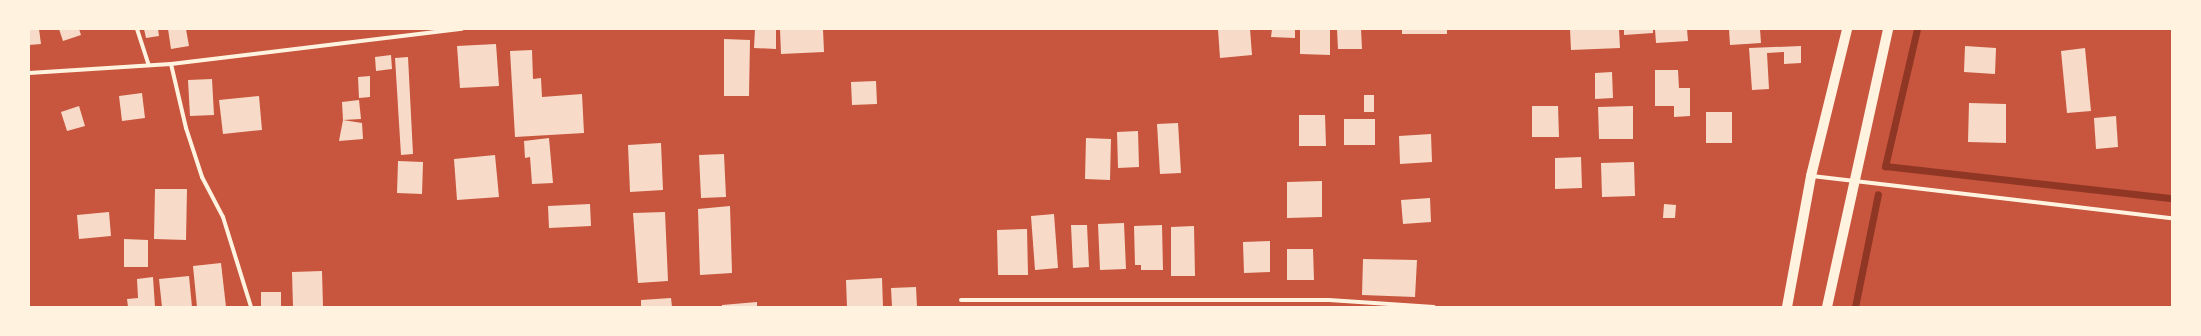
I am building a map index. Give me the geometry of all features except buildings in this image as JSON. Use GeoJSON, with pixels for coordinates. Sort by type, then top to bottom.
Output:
{"type":"FeatureCollection","features":[{"type":"Feature","properties":{"kind":"main road"},"geometry":{"type":"LineString","coordinates":[[1787,307],[1811,176],[1847,29]]}},
{"type":"Feature","properties":{"kind":"main road"},"geometry":{"type":"LineString","coordinates":[[1828,307],[1853,182],[1888,29]]}},
{"type":"Feature","properties":{"kind":"street"},"geometry":{"type":"LineString","coordinates":[[137,29],[150,65]]}},
{"type":"Feature","properties":{"kind":"street"},"geometry":{"type":"LineString","coordinates":[[29,73],[171,64],[462,29]]}},
{"type":"Feature","properties":{"kind":"street"},"geometry":{"type":"LineString","coordinates":[[171,64],[191,142],[202,177],[223,217],[251,307]]}},
{"type":"Feature","properties":{"kind":"street"},"geometry":{"type":"LineString","coordinates":[[1811,176],[2172,218]]}},
{"type":"Feature","properties":{"kind":"street"},"geometry":{"type":"LineString","coordinates":[[961,300],[1329,300],[1434,307]]}},
{"type":"Feature","properties":{"kind":"waterway"},"geometry":{"type":"LineString","coordinates":[[1917,29],[1885,166],[2172,198]]}},
{"type":"Feature","properties":{"kind":"waterway"},"geometry":{"type":"LineString","coordinates":[[1855,307],[1878,194]]}}]}
